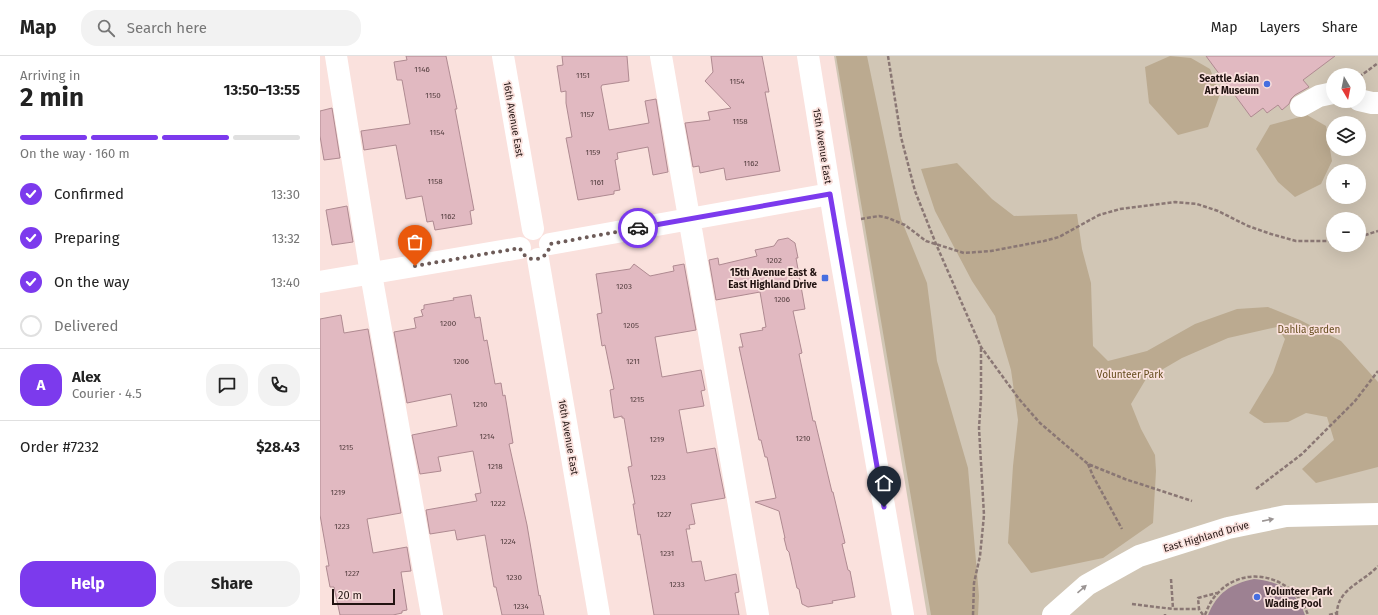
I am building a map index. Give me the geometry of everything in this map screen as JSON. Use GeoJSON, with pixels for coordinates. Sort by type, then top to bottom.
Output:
{"type":"FeatureCollection","features":[{"type":"Feature","properties":{"kind":"street"},"geometry":{"type":"LineString","coordinates":[[336,56],[371,274],[432,615]]}},
{"type":"Feature","properties":{"kind":"street","name":"16th Avenue East"},"geometry":{"type":"LineString","coordinates":[[503,56],[532,229]]}},
{"type":"Feature","properties":{"kind":"street"},"geometry":{"type":"LineString","coordinates":[[662,56],[758,615]]}},
{"type":"Feature","properties":{"kind":"street","name":"15th Avenue East"},"geometry":{"type":"LineString","coordinates":[[808,56],[830,194],[903,615]]}},
{"type":"Feature","properties":{"kind":"street"},"geometry":{"type":"LineString","coordinates":[[1301,106],[1319,96],[1326,94]]}},
{"type":"Feature","properties":{"kind":"street"},"geometry":{"type":"LineString","coordinates":[[1366,102],[1378,103]]}},
{"type":"Feature","properties":{"kind":"street"},"geometry":{"type":"LineString","coordinates":[[544,251],[548,237],[545,233],[540,230],[532,229],[522,236],[520,240],[520,248],[527,258],[544,251],[689,219],[830,194]]}},
{"type":"Feature","properties":{"kind":"street"},"geometry":{"type":"LineString","coordinates":[[320,282],[520,248]]}},
{"type":"Feature","properties":{"kind":"street","name":"16th Avenue East"},"geometry":{"type":"LineString","coordinates":[[544,251],[599,615]]}},
{"type":"Feature","properties":{"kind":"street","name":"East Highland Drive"},"geometry":{"type":"LineString","coordinates":[[1053,615],[1087,585],[1139,556],[1228,528],[1286,516],[1378,514]]}},
{"type":"Feature","properties":{"kind":"path"},"geometry":{"type":"LineString","coordinates":[[888,56],[901,137],[915,191],[936,244],[981,347],[1019,399],[1040,423],[1088,464],[1125,479],[1192,501]]}},
{"type":"Feature","properties":{"kind":"path"},"geometry":{"type":"LineString","coordinates":[[1366,72],[1378,63]]}},
{"type":"Feature","properties":{"kind":"path"},"geometry":{"type":"LineString","coordinates":[[861,219],[879,216],[888,218],[905,225],[926,242],[964,253],[991,251],[1044,241],[1059,237],[1099,215],[1120,209],[1175,202],[1197,204],[1218,211],[1248,226],[1296,241],[1326,241]]}},
{"type":"Feature","properties":{"kind":"path"},"geometry":{"type":"LineString","coordinates":[[1366,235],[1378,231]]}},
{"type":"Feature","properties":{"kind":"path"},"geometry":{"type":"LineString","coordinates":[[973,615],[974,583],[980,556],[984,515],[978,428],[981,398],[981,347]]}},
{"type":"Feature","properties":{"kind":"path"},"geometry":{"type":"LineString","coordinates":[[1256,489],[1302,454],[1355,401],[1378,371]]}},
{"type":"Feature","properties":{"kind":"path"},"geometry":{"type":"LineString","coordinates":[[1088,464],[1093,476],[1122,528]]}},
{"type":"Feature","properties":{"kind":"path"},"geometry":{"type":"LineString","coordinates":[[1329,615],[1337,614],[1342,595],[1356,582],[1372,572],[1378,566]]}},
{"type":"Feature","properties":{"kind":"path"},"geometry":{"type":"LineString","coordinates":[[1217,593],[1198,598],[1199,609],[1204,615],[1209,604],[1217,593],[1228,585],[1240,579],[1267,577],[1279,581],[1299,596],[1306,607],[1308,615]]}},
{"type":"Feature","properties":{"kind":"path"},"geometry":{"type":"LineString","coordinates":[[1171,579],[1173,609]]}},
{"type":"Feature","properties":{"kind":"path"},"geometry":{"type":"LineString","coordinates":[[1132,604],[1173,609],[1199,609]]}},
{"type":"Feature","properties":{"kind":"green space","name":"Volunteer Park"},"geometry":{"type":"Polygon","coordinates":[[[834,56],[1378,56],[1378,615],[927,615],[834,56]]]}},
{"type":"Feature","properties":{"kind":"green space"},"geometry":{"type":"Polygon","coordinates":[[[836,56],[867,56],[901,219],[927,283],[937,361],[968,468],[979,596],[978,615],[931,615],[836,56]]]}},
{"type":"Feature","properties":{"kind":"green space"},"geometry":{"type":"Polygon","coordinates":[[[1170,56],[1191,58],[1210,69],[1220,94],[1208,127],[1178,135],[1149,103],[1145,67],[1170,56]]]}},
{"type":"Feature","properties":{"kind":"green space"},"geometry":{"type":"Polygon","coordinates":[[[1307,115],[1326,126],[1326,156],[1331,156],[1332,161],[1331,164],[1326,164],[1326,174],[1321,184],[1295,197],[1278,182],[1256,149],[1270,125],[1307,115]]]}},
{"type":"Feature","properties":{"kind":"green space","name":"Dahlia garden"},"geometry":{"type":"Polygon","coordinates":[[[957,163],[992,199],[1014,216],[1077,214],[1082,249],[1091,283],[1093,346],[1108,361],[1147,351],[1195,324],[1237,309],[1268,307],[1300,320],[1341,341],[1378,382],[1378,467],[1316,483],[1302,469],[1334,440],[1327,417],[1306,413],[1288,422],[1264,423],[1249,413],[1273,373],[1285,339],[1277,327],[1228,338],[1182,358],[1146,379],[1131,404],[1141,429],[1155,455],[1156,471],[1153,523],[1103,558],[1031,573],[1008,543],[1013,466],[1018,420],[1011,370],[995,316],[972,281],[935,211],[921,169],[957,163]]]}},
{"type":"Feature","properties":{"kind":"shaded area","name":"Volunteer Park Wading Pool"},"geometry":{"type":"Polygon","coordinates":[[[1254,579],[1271,582],[1286,589],[1297,600],[1305,615],[1208,615],[1220,595],[1225,591],[1238,584],[1254,579]]]}},
{"type":"Feature","properties":{"kind":"building"},"geometry":{"type":"Polygon","coordinates":[[[406,56],[446,56],[457,109],[455,109],[474,210],[470,211],[472,224],[435,230],[433,221],[427,222],[422,196],[406,199],[396,145],[364,150],[361,131],[410,124],[402,80],[397,80],[394,62],[407,60],[406,56]]]}},
{"type":"Feature","properties":{"kind":"building"},"geometry":{"type":"Polygon","coordinates":[[[562,56],[627,56],[629,81],[602,85],[601,87],[609,130],[649,123],[645,101],[656,99],[668,172],[653,175],[648,147],[617,153],[618,159],[615,160],[620,190],[614,191],[614,194],[578,200],[566,138],[572,137],[566,103],[566,91],[561,92],[557,66],[563,65],[562,56]]]}},
{"type":"Feature","properties":{"kind":"building"},"geometry":{"type":"Polygon","coordinates":[[[711,56],[762,56],[769,92],[765,92],[780,171],[726,180],[724,168],[700,173],[699,166],[693,167],[685,123],[710,120],[708,112],[731,108],[705,81],[713,72],[711,56]]]}},
{"type":"Feature","properties":{"kind":"building","name":"Seattle Asian Art Museum"},"geometry":{"type":"Polygon","coordinates":[[[1206,56],[1335,56],[1303,80],[1309,87],[1295,95],[1289,104],[1282,110],[1278,105],[1267,113],[1263,108],[1251,117],[1206,56]]]}},
{"type":"Feature","properties":{"kind":"building"},"geometry":{"type":"Polygon","coordinates":[[[332,108],[340,158],[324,160],[320,136],[320,111],[332,108]]]}},
{"type":"Feature","properties":{"kind":"building"},"geometry":{"type":"Polygon","coordinates":[[[347,206],[353,242],[332,245],[326,210],[347,206]]]}},
{"type":"Feature","properties":{"kind":"building"},"geometry":{"type":"Polygon","coordinates":[[[788,238],[795,243],[798,258],[796,258],[805,309],[793,311],[802,353],[799,354],[813,421],[815,421],[845,543],[842,544],[848,570],[850,571],[855,597],[832,601],[833,603],[808,607],[802,604],[799,589],[797,588],[789,552],[787,550],[784,538],[779,511],[755,502],[776,498],[767,457],[765,457],[761,440],[759,440],[739,347],[743,347],[740,334],[763,330],[762,328],[766,327],[760,292],[716,300],[709,260],[718,258],[719,265],[757,256],[755,250],[774,246],[778,240],[788,238]]]}},
{"type":"Feature","properties":{"kind":"building"},"geometry":{"type":"Polygon","coordinates":[[[634,264],[650,276],[674,271],[673,266],[684,264],[696,330],[655,337],[662,377],[701,370],[705,390],[701,391],[704,406],[679,410],[687,453],[715,448],[725,498],[691,504],[695,524],[689,525],[690,529],[686,529],[692,562],[701,561],[705,581],[736,574],[739,592],[735,593],[739,615],[654,615],[640,534],[638,535],[633,504],[635,504],[628,467],[632,466],[624,418],[622,418],[622,416],[614,418],[610,390],[614,389],[605,345],[602,346],[597,314],[602,313],[596,274],[630,269],[634,264]]]}},
{"type":"Feature","properties":{"kind":"building"},"geometry":{"type":"Polygon","coordinates":[[[471,295],[475,318],[480,317],[484,341],[487,340],[495,384],[501,383],[503,396],[505,395],[513,443],[509,444],[527,525],[539,596],[540,595],[544,615],[502,615],[496,587],[494,587],[485,535],[457,540],[455,530],[430,534],[426,510],[477,501],[475,494],[481,493],[473,451],[438,457],[441,471],[420,474],[412,435],[457,426],[451,394],[407,403],[394,332],[416,328],[414,318],[423,316],[421,310],[424,309],[424,305],[454,300],[453,298],[471,295]]]}},
{"type":"Feature","properties":{"kind":"building"},"geometry":{"type":"Polygon","coordinates":[[[341,315],[344,333],[368,329],[401,513],[367,519],[373,553],[407,547],[411,571],[401,572],[407,610],[393,615],[340,615],[334,587],[330,587],[326,566],[329,566],[320,515],[320,319],[341,315]]]}},
{"type":"Feature","properties":{"kind":"way so far"},"geometry":{"type":"LineString","coordinates":[[415,266],[520,248],[527,258],[536,259],[545,256],[548,252],[550,244],[638,228]]}},
{"type":"Feature","properties":{"kind":"place","name":"Seattle Asian Art Museum"},"geometry":{"type":"Point","coordinates":[1267,84]}},
{"type":"Feature","properties":{"kind":"place","name":"15th Avenue East & East Highland Drive"},"geometry":{"type":"Point","coordinates":[825,278]}},
{"type":"Feature","properties":{"kind":"place","name":"Volunteer Park Wading Pool"},"geometry":{"type":"Point","coordinates":[1257,597]}},
{"type":"Feature","properties":{"kind":"route"},"geometry":{"type":"LineString","coordinates":[[638,228],[830,194],[884,507]]}}]}
